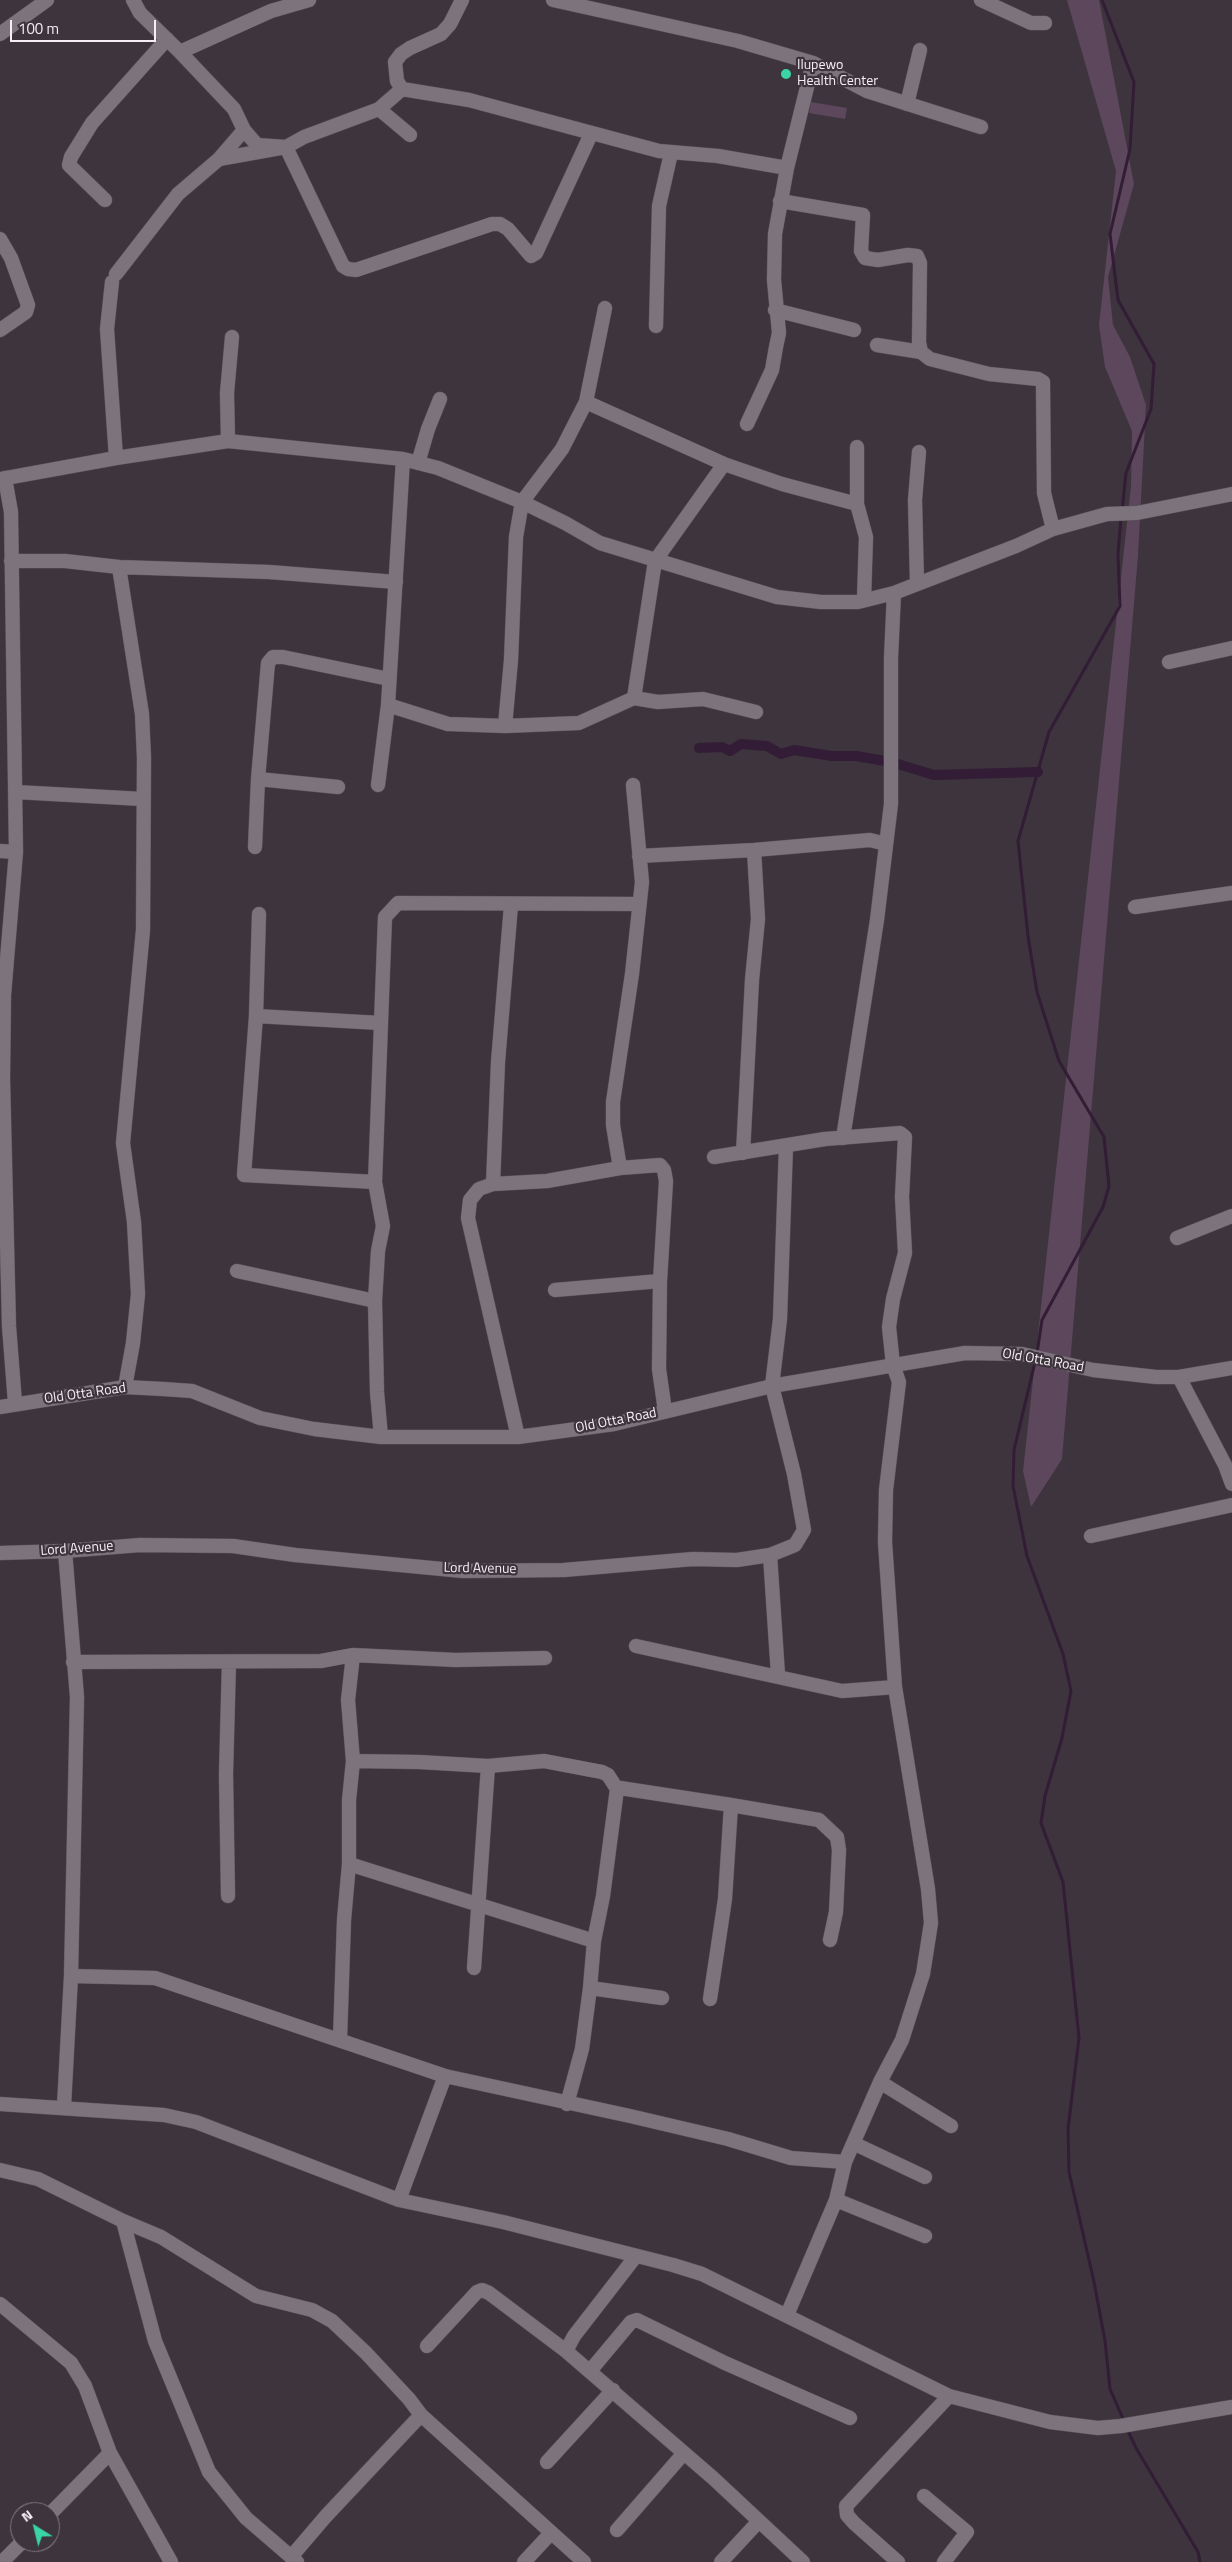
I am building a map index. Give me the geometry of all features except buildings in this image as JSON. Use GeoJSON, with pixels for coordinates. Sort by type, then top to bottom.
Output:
{"type":"FeatureCollection","features":[{"type":"Feature","properties":{"kind":"street"},"geometry":{"type":"LineString","coordinates":[[0,34],[47,0]]}},
{"type":"Feature","properties":{"kind":"street"},"geometry":{"type":"LineString","coordinates":[[133,0],[140,13],[180,52],[234,110],[244,130],[257,145],[286,147]]}},
{"type":"Feature","properties":{"kind":"street"},"geometry":{"type":"LineString","coordinates":[[180,52],[271,11],[309,0]]}},
{"type":"Feature","properties":{"kind":"street"},"geometry":{"type":"LineString","coordinates":[[462,0],[450,24],[441,34],[410,48],[401,54],[395,62],[397,81],[402,89],[468,100],[591,134],[671,153],[718,156],[786,168]]}},
{"type":"Feature","properties":{"kind":"street"},"geometry":{"type":"LineString","coordinates":[[552,0],[738,41],[813,63],[867,91],[981,126]]}},
{"type":"Feature","properties":{"kind":"street"},"geometry":{"type":"LineString","coordinates":[[981,0],[1031,22],[1045,24]]}},
{"type":"Feature","properties":{"kind":"street"},"geometry":{"type":"LineString","coordinates":[[105,200],[68,165],[71,157],[92,123],[167,39]]}},
{"type":"Feature","properties":{"kind":"street"},"geometry":{"type":"LineString","coordinates":[[907,104],[920,50]]}},
{"type":"Feature","properties":{"kind":"street"},"geometry":{"type":"LineString","coordinates":[[747,424],[772,370],[779,333],[775,310],[776,234],[780,201],[786,168],[813,63]]}},
{"type":"Feature","properties":{"kind":"street"},"geometry":{"type":"LineString","coordinates":[[219,159],[286,147],[304,137],[379,109],[402,89]]}},
{"type":"Feature","properties":{"kind":"street"},"geometry":{"type":"LineString","coordinates":[[379,109],[410,136]]}},
{"type":"Feature","properties":{"kind":"street"},"geometry":{"type":"LineString","coordinates":[[116,458],[107,330],[114,278],[178,194],[219,159],[244,130]]}},
{"type":"Feature","properties":{"kind":"street"},"geometry":{"type":"LineString","coordinates":[[286,147],[343,266],[356,270],[492,224],[500,224],[508,230],[531,256],[536,253],[591,134]]}},
{"type":"Feature","properties":{"kind":"street"},"geometry":{"type":"LineString","coordinates":[[656,326],[659,206],[671,153]]}},
{"type":"Feature","properties":{"kind":"street"},"geometry":{"type":"LineString","coordinates":[[780,201],[863,215],[861,251],[866,258],[878,260],[908,255],[917,256],[920,263],[919,342],[921,352]]}},
{"type":"Feature","properties":{"kind":"street"},"geometry":{"type":"LineString","coordinates":[[0,239],[11,258],[28,305],[26,312],[0,330]]}},
{"type":"Feature","properties":{"kind":"street"},"geometry":{"type":"LineString","coordinates":[[505,726],[516,537],[522,502],[562,450],[586,402],[605,308]]}},
{"type":"Feature","properties":{"kind":"street"},"geometry":{"type":"LineString","coordinates":[[775,310],[854,330]]}},
{"type":"Feature","properties":{"kind":"street"},"geometry":{"type":"LineString","coordinates":[[228,441],[226,393],[232,337]]}},
{"type":"Feature","properties":{"kind":"street"},"geometry":{"type":"LineString","coordinates":[[877,345],[921,352],[930,359],[945,364],[989,374],[1038,378],[1043,382],[1044,492],[1053,529]]}},
{"type":"Feature","properties":{"kind":"street"},"geometry":{"type":"LineString","coordinates":[[418,463],[428,429],[440,399]]}},
{"type":"Feature","properties":{"kind":"street"},"geometry":{"type":"LineString","coordinates":[[586,402],[724,464],[782,484],[858,504]]}},
{"type":"Feature","properties":{"kind":"street"},"geometry":{"type":"LineString","coordinates":[[15,1403],[4,1242],[1,1079],[4,995],[16,852],[16,792],[11,512],[2,478],[228,441],[403,459],[438,468],[522,502],[600,543],[777,597],[821,602],[858,602],[894,593],[1016,546],[1053,529],[1108,514],[1137,513],[1232,494]]}},
{"type":"Feature","properties":{"kind":"street"},"geometry":{"type":"LineString","coordinates":[[857,447],[858,504],[866,537],[864,599]]}},
{"type":"Feature","properties":{"kind":"street"},"geometry":{"type":"LineString","coordinates":[[917,583],[915,500],[919,452]]}},
{"type":"Feature","properties":{"kind":"street"},"geometry":{"type":"LineString","coordinates":[[378,785],[388,705],[403,459]]}},
{"type":"Feature","properties":{"kind":"street"},"geometry":{"type":"LineString","coordinates":[[634,698],[655,561],[724,464]]}},
{"type":"Feature","properties":{"kind":"street"},"geometry":{"type":"LineString","coordinates":[[11,561],[65,561],[119,567],[270,572],[396,582]]}},
{"type":"Feature","properties":{"kind":"street"},"geometry":{"type":"LineString","coordinates":[[119,567],[142,714],[143,930],[123,1143],[134,1222],[138,1294],[133,1343],[125,1387]]}},
{"type":"Feature","properties":{"kind":"street"},"geometry":{"type":"LineString","coordinates":[[843,1138],[865,1005],[891,804],[891,658],[894,593]]}},
{"type":"Feature","properties":{"kind":"street"},"geometry":{"type":"LineString","coordinates":[[1169,662],[1232,648]]}},
{"type":"Feature","properties":{"kind":"street"},"geometry":{"type":"LineString","coordinates":[[255,846],[258,779],[268,663],[273,658],[283,657],[389,679]]}},
{"type":"Feature","properties":{"kind":"street"},"geometry":{"type":"LineString","coordinates":[[388,705],[448,724],[505,726],[579,723],[634,698],[658,702],[703,698],[756,712]]}},
{"type":"Feature","properties":{"kind":"street"},"geometry":{"type":"LineString","coordinates":[[258,779],[338,786]]}},
{"type":"Feature","properties":{"kind":"street"},"geometry":{"type":"LineString","coordinates":[[620,1168],[613,1124],[613,1102],[632,974],[642,882],[633,785]]}},
{"type":"Feature","properties":{"kind":"street"},"geometry":{"type":"LineString","coordinates":[[16,792],[142,799]]}},
{"type":"Feature","properties":{"kind":"street"},"geometry":{"type":"LineString","coordinates":[[639,856],[754,850],[870,840],[886,844]]}},
{"type":"Feature","properties":{"kind":"street"},"geometry":{"type":"LineString","coordinates":[[743,1153],[751,998],[758,919],[754,850]]}},
{"type":"Feature","properties":{"kind":"street"},"geometry":{"type":"LineString","coordinates":[[0,851],[16,852]]}},
{"type":"Feature","properties":{"kind":"street"},"geometry":{"type":"LineString","coordinates":[[1135,907],[1232,893]]}},
{"type":"Feature","properties":{"kind":"street"},"geometry":{"type":"LineString","coordinates":[[381,1437],[377,1392],[375,1301],[378,1251],[383,1226],[375,1182],[384,917],[398,903],[511,905],[639,904]]}},
{"type":"Feature","properties":{"kind":"street"},"geometry":{"type":"LineString","coordinates":[[493,1184],[498,1062],[511,905]]}},
{"type":"Feature","properties":{"kind":"street"},"geometry":{"type":"LineString","coordinates":[[259,914],[256,1016],[244,1175],[375,1182]]}},
{"type":"Feature","properties":{"kind":"street"},"geometry":{"type":"LineString","coordinates":[[256,1016],[380,1023]]}},
{"type":"Feature","properties":{"kind":"street"},"geometry":{"type":"LineString","coordinates":[[714,1157],[843,1138],[900,1133],[905,1137],[902,1197],[905,1253],[892,1299],[890,1327],[893,1366],[899,1382],[886,1490],[885,1542],[895,1687],[928,1890],[931,1923],[923,1974],[902,2040],[880,2082],[855,2144],[845,2162],[836,2200],[787,2315]]}},
{"type":"Feature","properties":{"kind":"street"},"geometry":{"type":"LineString","coordinates":[[772,1386],[780,1319],[786,1146]]}},
{"type":"Feature","properties":{"kind":"street"},"geometry":{"type":"LineString","coordinates":[[518,1437],[468,1218],[470,1200],[479,1189],[493,1184],[547,1181],[620,1168],[660,1165],[664,1170],[666,1181],[660,1281],[659,1369],[664,1411]]}},
{"type":"Feature","properties":{"kind":"street"},"geometry":{"type":"LineString","coordinates":[[1177,1238],[1232,1216]]}},
{"type":"Feature","properties":{"kind":"street"},"geometry":{"type":"LineString","coordinates":[[238,1271],[375,1301]]}},
{"type":"Feature","properties":{"kind":"street"},"geometry":{"type":"LineString","coordinates":[[555,1290],[660,1281]]}},
{"type":"Feature","properties":{"kind":"street","name":"Old Otta Road"},"geometry":{"type":"LineString","coordinates":[[0,1407],[15,1403],[125,1387],[192,1391],[260,1418],[314,1429],[381,1437],[518,1437],[614,1424],[772,1386],[965,1353],[1006,1353],[1141,1377],[1179,1377],[1232,1368]]}},
{"type":"Feature","properties":{"kind":"street"},"geometry":{"type":"LineString","coordinates":[[1179,1377],[1225,1465],[1232,1484]]}},
{"type":"Feature","properties":{"kind":"street","name":"Lord Avenue"},"geometry":{"type":"LineString","coordinates":[[0,1553],[65,1552],[140,1545],[233,1546],[295,1555],[463,1571],[564,1570],[692,1559],[737,1560],[770,1555],[795,1545],[804,1530],[794,1474],[772,1386]]}},
{"type":"Feature","properties":{"kind":"street"},"geometry":{"type":"LineString","coordinates":[[1091,1536],[1232,1505]]}},
{"type":"Feature","properties":{"kind":"street"},"geometry":{"type":"LineString","coordinates":[[64,2106],[71,1976],[77,1697],[65,1552]]}},
{"type":"Feature","properties":{"kind":"street"},"geometry":{"type":"LineString","coordinates":[[770,1555],[778,1675]]}},
{"type":"Feature","properties":{"kind":"street"},"geometry":{"type":"LineString","coordinates":[[636,1646],[842,1690],[895,1687]]}},
{"type":"Feature","properties":{"kind":"street"},"geometry":{"type":"LineString","coordinates":[[73,1662],[321,1661],[353,1655],[456,1660],[545,1658]]}},
{"type":"Feature","properties":{"kind":"street"},"geometry":{"type":"LineString","coordinates":[[340,2039],[344,1920],[349,1864],[348,1800],[353,1761],[348,1700],[353,1655]]}},
{"type":"Feature","properties":{"kind":"street"},"geometry":{"type":"LineString","coordinates":[[228,1896],[226,1774],[229,1662]]}},
{"type":"Feature","properties":{"kind":"street"},"geometry":{"type":"LineString","coordinates":[[353,1761],[488,1766],[544,1761],[602,1772],[608,1775],[617,1789],[603,1896],[594,1941],[582,2048],[568,2104]]}},
{"type":"Feature","properties":{"kind":"street"},"geometry":{"type":"LineString","coordinates":[[474,1968],[480,1904],[488,1766]]}},
{"type":"Feature","properties":{"kind":"street"},"geometry":{"type":"LineString","coordinates":[[617,1789],[819,1820],[837,1837],[840,1850],[836,1912],[830,1940]]}},
{"type":"Feature","properties":{"kind":"street"},"geometry":{"type":"LineString","coordinates":[[710,1999],[725,1900],[731,1805]]}},
{"type":"Feature","properties":{"kind":"street"},"geometry":{"type":"LineString","coordinates":[[349,1864],[594,1941]]}},
{"type":"Feature","properties":{"kind":"street"},"geometry":{"type":"LineString","coordinates":[[71,1976],[155,1978],[202,1992],[290,2025],[340,2039],[445,2076],[728,2139],[791,2158],[845,2162]]}},
{"type":"Feature","properties":{"kind":"street"},"geometry":{"type":"LineString","coordinates":[[590,1988],[662,1998]]}},
{"type":"Feature","properties":{"kind":"street"},"geometry":{"type":"LineString","coordinates":[[399,2200],[445,2076]]}},
{"type":"Feature","properties":{"kind":"street"},"geometry":{"type":"LineString","coordinates":[[880,2082],[951,2126]]}},
{"type":"Feature","properties":{"kind":"street"},"geometry":{"type":"LineString","coordinates":[[0,2104],[64,2106],[164,2115],[196,2122],[399,2200],[636,2256],[702,2274],[949,2396],[1050,2422],[1098,2428],[1232,2407]]}},
{"type":"Feature","properties":{"kind":"street"},"geometry":{"type":"LineString","coordinates":[[855,2144],[925,2177]]}},
{"type":"Feature","properties":{"kind":"street"},"geometry":{"type":"LineString","coordinates":[[0,2170],[38,2180],[123,2221],[161,2236],[256,2296],[312,2310],[332,2321],[366,2353],[421,2415],[584,2562]]}},
{"type":"Feature","properties":{"kind":"street"},"geometry":{"type":"LineString","coordinates":[[836,2200],[925,2236]]}},
{"type":"Feature","properties":{"kind":"street"},"geometry":{"type":"LineString","coordinates":[[123,2221],[155,2341],[209,2472],[246,2518],[294,2560],[326,2516],[421,2415]]}},
{"type":"Feature","properties":{"kind":"street"},"geometry":{"type":"LineString","coordinates":[[566,2351],[574,2336],[636,2256]]}},
{"type":"Feature","properties":{"kind":"street"},"geometry":{"type":"LineString","coordinates":[[427,2346],[477,2292],[482,2290],[489,2293],[590,2370],[803,2562]]}},
{"type":"Feature","properties":{"kind":"street"},"geometry":{"type":"LineString","coordinates":[[0,2304],[70,2363],[85,2386],[110,2454],[171,2562]]}},
{"type":"Feature","properties":{"kind":"street"},"geometry":{"type":"LineString","coordinates":[[590,2370],[631,2322],[637,2320],[725,2363],[850,2418]]}},
{"type":"Feature","properties":{"kind":"street"},"geometry":{"type":"LineString","coordinates":[[547,2462],[613,2390]]}},
{"type":"Feature","properties":{"kind":"street"},"geometry":{"type":"LineString","coordinates":[[898,2562],[850,2519],[847,2515],[846,2506],[949,2396]]}},
{"type":"Feature","properties":{"kind":"street"},"geometry":{"type":"LineString","coordinates":[[617,2530],[684,2453]]}},
{"type":"Feature","properties":{"kind":"street"},"geometry":{"type":"LineString","coordinates":[[60,2504],[110,2454]]}},
{"type":"Feature","properties":{"kind":"street"},"geometry":{"type":"LineString","coordinates":[[924,2496],[967,2532],[944,2562]]}},
{"type":"Feature","properties":{"kind":"street"},"geometry":{"type":"LineString","coordinates":[[721,2562],[759,2521]]}},
{"type":"Feature","properties":{"kind":"street"},"geometry":{"type":"LineString","coordinates":[[524,2562],[551,2533]]}},
{"type":"Feature","properties":{"kind":"street"},"geometry":{"type":"LineString","coordinates":[[2,2562],[12,2552]]}},
{"type":"Feature","properties":{"kind":"shaded area"},"geometry":{"type":"Polygon","coordinates":[[[1067,0],[1099,0],[1134,184],[1108,277],[1113,325],[1130,357],[1146,405],[1138,556],[1062,1459],[1031,1507],[1023,1471],[1131,486],[1132,431],[1105,367],[1099,325],[1116,171],[1067,0]]]}},
{"type":"Feature","properties":{"kind":"shaded area"},"geometry":{"type":"Polygon","coordinates":[[[811,102],[847,108],[845,119],[809,113],[811,102]]]}},
{"type":"Feature","properties":{"kind":"waterway"},"geometry":{"type":"LineString","coordinates":[[1102,0],[1134,82],[1130,149],[1110,234],[1118,300],[1154,364],[1151,409],[1126,473],[1122,511]]}},
{"type":"Feature","properties":{"kind":"waterway"},"geometry":{"type":"LineString","coordinates":[[1037,1353],[1042,1320],[1103,1207],[1109,1186],[1104,1137],[1059,1061],[1037,992],[1028,936],[1018,841],[1049,732],[1120,606],[1118,554],[1121,517]]}},
{"type":"Feature","properties":{"kind":"waterway"},"geometry":{"type":"LineString","coordinates":[[699,748],[722,747],[730,751],[741,744],[767,746],[781,754],[794,750],[832,756],[856,756],[891,762],[934,775],[1038,772]]}},
{"type":"Feature","properties":{"kind":"waterway"},"geometry":{"type":"LineString","coordinates":[[1035,1362],[1014,1450],[1013,1486],[1027,1556],[1063,1654],[1071,1691],[1062,1738],[1045,1796],[1041,1823],[1063,1882],[1079,2038],[1068,2129],[1069,2172],[1094,2282],[1105,2341],[1110,2389],[1124,2421]]}},
{"type":"Feature","properties":{"kind":"waterway"},"geometry":{"type":"LineString","coordinates":[[1127,2429],[1136,2448],[1198,2552],[1200,2562]]}},
{"type":"Feature","properties":{"kind":"place","name":"Ilupewo Health Center"},"geometry":{"type":"Point","coordinates":[786,74]}}]}
